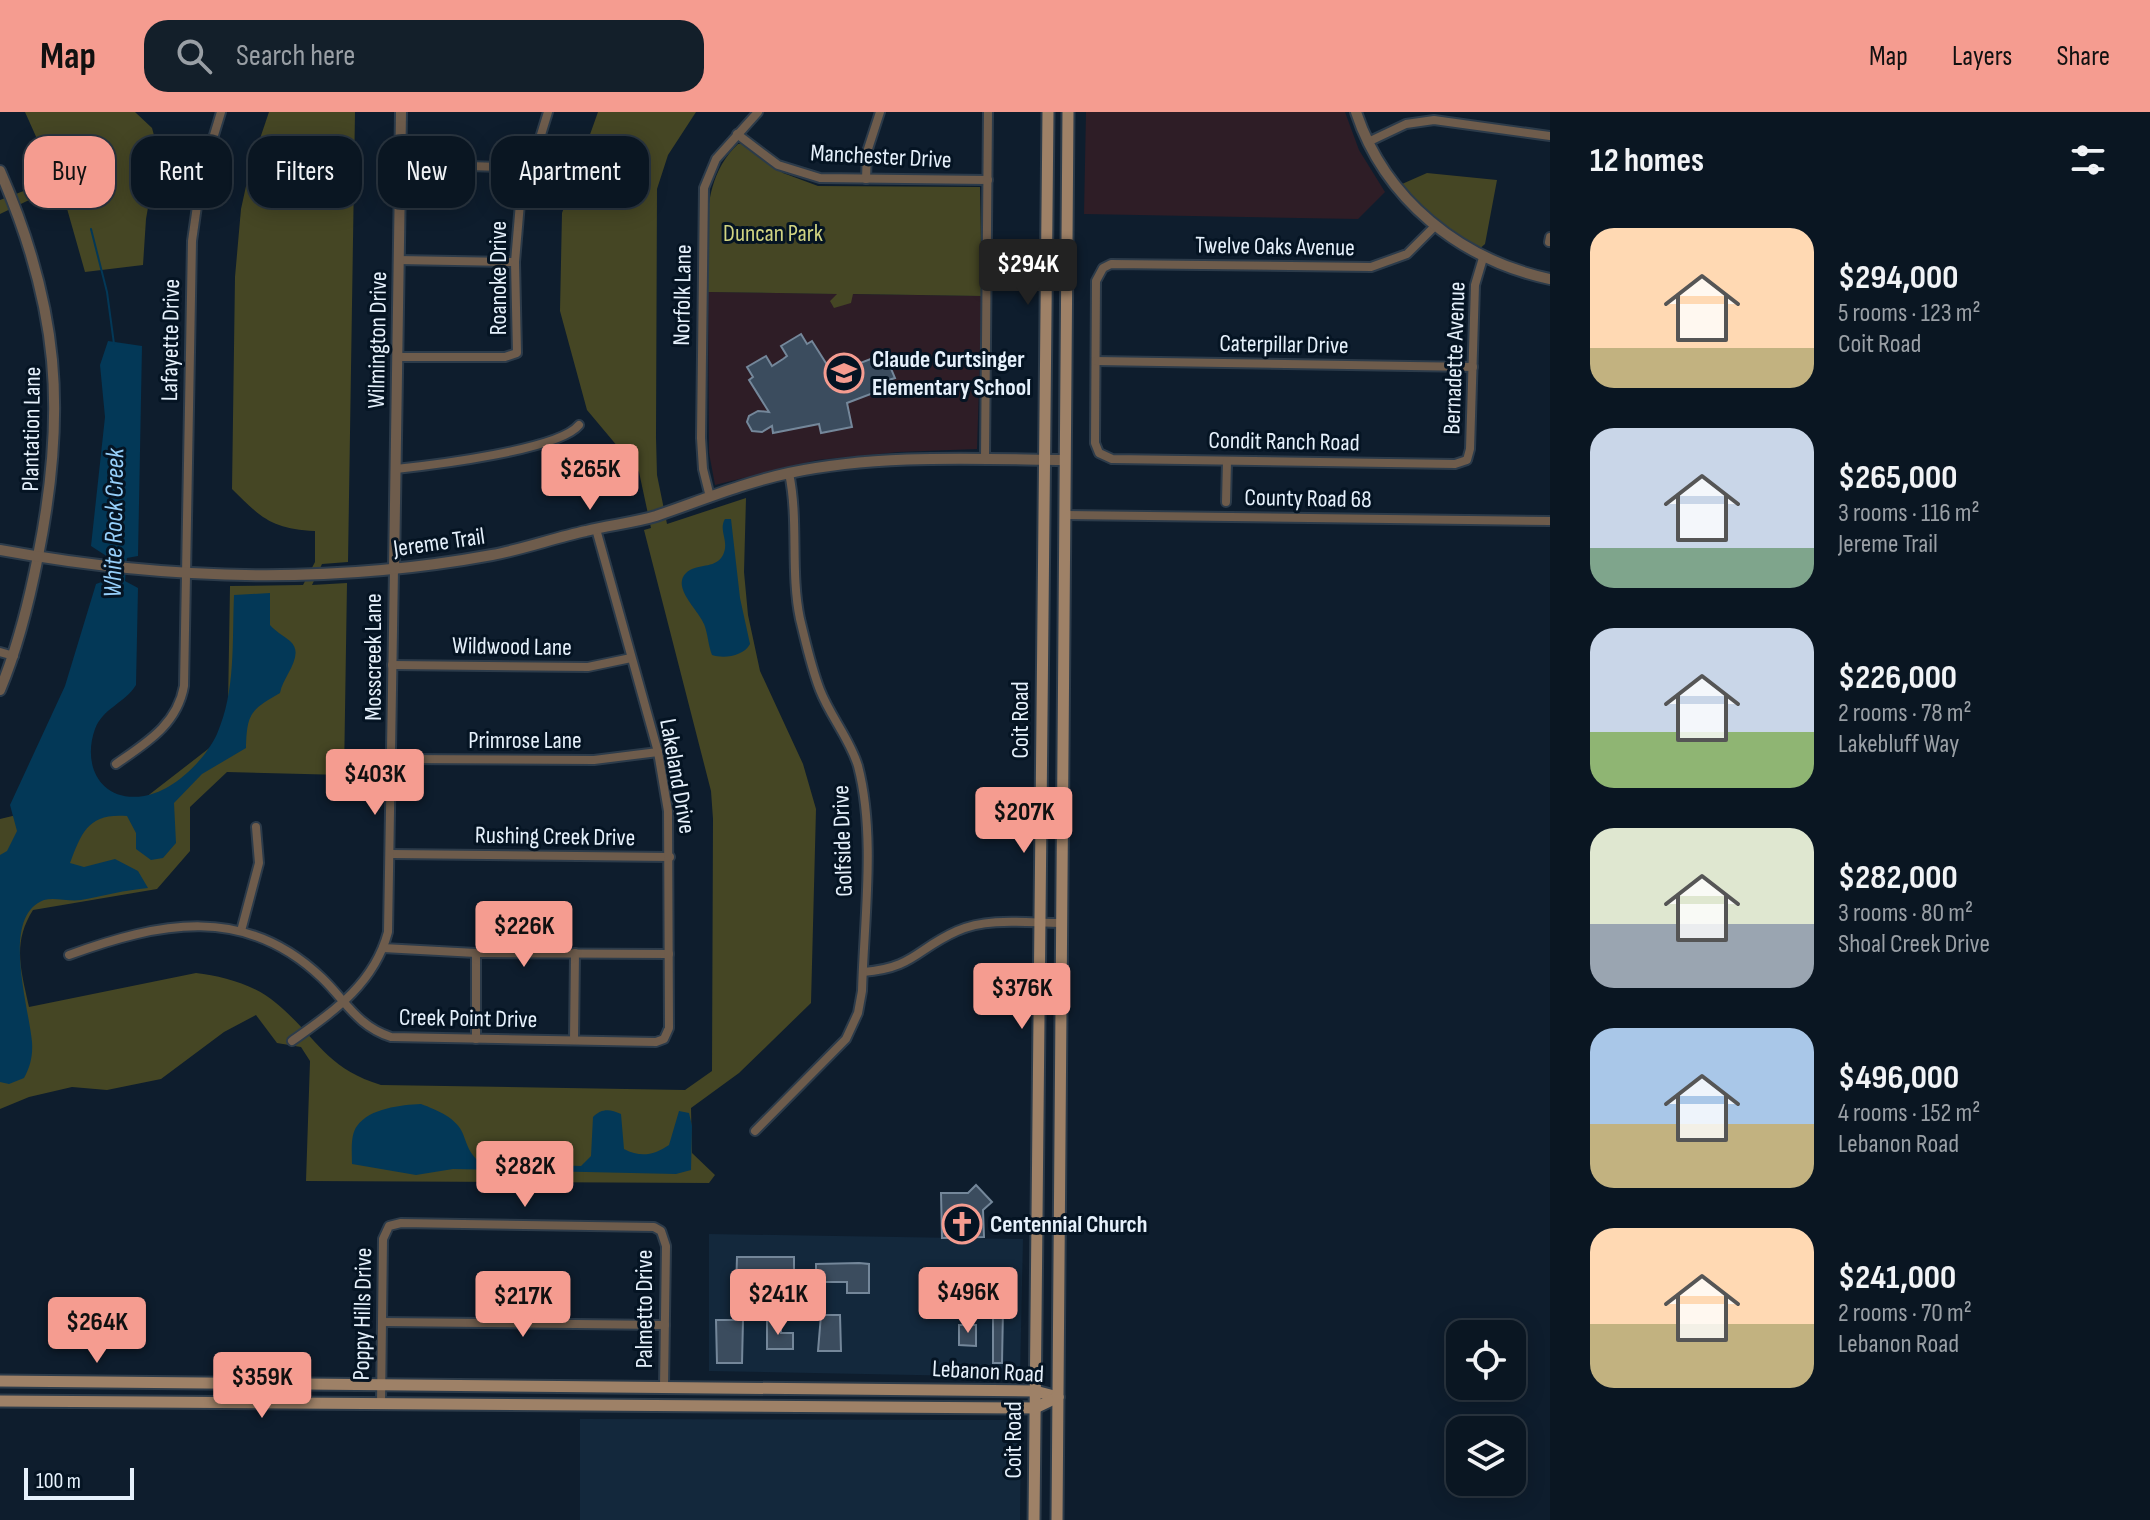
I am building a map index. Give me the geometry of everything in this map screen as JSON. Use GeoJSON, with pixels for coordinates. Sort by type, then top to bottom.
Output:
{"type":"FeatureCollection","features":[{"type":"Feature","properties":{"kind":"main road","name":"Coit Road"},"geometry":{"type":"LineString","coordinates":[[1034,1520],[1048,112]]}},
{"type":"Feature","properties":{"kind":"main road","name":"Coit Road"},"geometry":{"type":"LineString","coordinates":[[1057,1520],[1068,112]]}},
{"type":"Feature","properties":{"kind":"main road"},"geometry":{"type":"LineString","coordinates":[[1047,207],[1067,208]]}},
{"type":"Feature","properties":{"kind":"main road"},"geometry":{"type":"LineString","coordinates":[[1043,621],[1064,621]]}},
{"type":"Feature","properties":{"kind":"main road"},"geometry":{"type":"LineString","coordinates":[[1039,1057],[1060,1057]]}},
{"type":"Feature","properties":{"kind":"main road"},"geometry":{"type":"LineString","coordinates":[[1037,1220],[1060,1220]]}},
{"type":"Feature","properties":{"kind":"main road","name":"Lebanon Road"},"geometry":{"type":"LineString","coordinates":[[0,1381],[1035,1391],[1058,1397]]}},
{"type":"Feature","properties":{"kind":"main road"},"geometry":{"type":"LineString","coordinates":[[194,1402],[195,1383]]}},
{"type":"Feature","properties":{"kind":"main road"},"geometry":{"type":"LineString","coordinates":[[664,1387],[665,1406]]}},
{"type":"Feature","properties":{"kind":"main road"},"geometry":{"type":"LineString","coordinates":[[887,1408],[888,1390]]}},
{"type":"Feature","properties":{"kind":"main road","name":"Lebanon Road"},"geometry":{"type":"LineString","coordinates":[[0,1401],[1035,1408],[1058,1397]]}},
{"type":"Feature","properties":{"kind":"street","name":"Lafayette Drive"},"geometry":{"type":"LineString","coordinates":[[116,764],[156,736],[179,704],[184,686],[192,241],[201,178],[221,112]]}},
{"type":"Feature","properties":{"kind":"street","name":"Wilmington Drive"},"geometry":{"type":"LineString","coordinates":[[401,112],[401,136]]}},
{"type":"Feature","properties":{"kind":"street","name":"Roanoke Drive"},"geometry":{"type":"LineString","coordinates":[[541,136],[548,112]]}},
{"type":"Feature","properties":{"kind":"street","name":"Norfolk Lane"},"geometry":{"type":"LineString","coordinates":[[710,497],[703,469],[701,438],[704,188],[711,166],[758,112]]}},
{"type":"Feature","properties":{"kind":"street"},"geometry":{"type":"LineString","coordinates":[[866,179],[867,152],[880,112]]}},
{"type":"Feature","properties":{"kind":"street"},"geometry":{"type":"LineString","coordinates":[[985,459],[988,112]]}},
{"type":"Feature","properties":{"kind":"street"},"geometry":{"type":"LineString","coordinates":[[1357,115],[1368,142],[1396,187],[1435,226],[1483,258],[1550,279]]}},
{"type":"Feature","properties":{"kind":"street"},"geometry":{"type":"LineString","coordinates":[[1368,142],[1406,124],[1434,120],[1550,136]]}},
{"type":"Feature","properties":{"kind":"street","name":"Manchester Drive"},"geometry":{"type":"LineString","coordinates":[[737,134],[765,157],[789,170],[820,178],[988,180]]}},
{"type":"Feature","properties":{"kind":"street","name":"Plantation Lane"},"geometry":{"type":"LineString","coordinates":[[0,171],[36,266],[52,354],[56,420],[53,474],[38,557],[14,656],[0,690]]}},
{"type":"Feature","properties":{"kind":"street","name":"Wilmington Drive"},"geometry":{"type":"LineString","coordinates":[[394,569],[399,208]]}},
{"type":"Feature","properties":{"kind":"street","name":"Roanoke Drive"},"geometry":{"type":"LineString","coordinates":[[398,357],[505,357],[517,353],[515,262],[520,208]]}},
{"type":"Feature","properties":{"kind":"street","name":"Twelve Oaks Avenue"},"geometry":{"type":"LineString","coordinates":[[1096,361],[1096,281],[1102,268],[1111,264],[1371,267],[1407,254],[1435,226]]}},
{"type":"Feature","properties":{"kind":"street","name":"Bernadette Avenue"},"geometry":{"type":"LineString","coordinates":[[1467,460],[1475,285],[1483,258]]}},
{"type":"Feature","properties":{"kind":"street"},"geometry":{"type":"LineString","coordinates":[[398,260],[515,262]]}},
{"type":"Feature","properties":{"kind":"street","name":"Caterpillar Drive"},"geometry":{"type":"LineString","coordinates":[[1096,361],[1473,367]]}},
{"type":"Feature","properties":{"kind":"street","name":"Condit Ranch Road"},"geometry":{"type":"LineString","coordinates":[[1096,361],[1095,443],[1100,454],[1112,459],[1455,464],[1467,460]]}},
{"type":"Feature","properties":{"kind":"street"},"geometry":{"type":"LineString","coordinates":[[396,469],[470,459],[555,440],[574,432],[579,425]]}},
{"type":"Feature","properties":{"kind":"street","name":"Jereme Trail"},"geometry":{"type":"LineString","coordinates":[[0,550],[130,570],[185,573],[314,574],[394,569],[490,555],[653,517],[789,473],[873,462],[1065,460]]}},
{"type":"Feature","properties":{"kind":"street"},"geometry":{"type":"LineString","coordinates":[[1226,502],[1227,461]]}},
{"type":"Feature","properties":{"kind":"street","name":"Golfside Drive"},"geometry":{"type":"LineString","coordinates":[[755,1131],[846,1039],[858,1013],[863,972],[867,835],[864,794],[857,762],[820,691],[808,652],[795,578],[795,505],[789,473]]}},
{"type":"Feature","properties":{"kind":"street","name":"County Road 68"},"geometry":{"type":"LineString","coordinates":[[1065,515],[1550,521]]}},
{"type":"Feature","properties":{"kind":"street","name":"Lakeland Drive"},"geometry":{"type":"LineString","coordinates":[[596,529],[658,752],[668,811],[667,1037]]}},
{"type":"Feature","properties":{"kind":"street","name":"Mosscreek Lane"},"geometry":{"type":"LineString","coordinates":[[292,1041],[343,1004],[370,974],[388,932],[394,569]]}},
{"type":"Feature","properties":{"kind":"street"},"geometry":{"type":"LineString","coordinates":[[0,652],[14,656]]}},
{"type":"Feature","properties":{"kind":"street","name":"Wildwood Lane"},"geometry":{"type":"LineString","coordinates":[[392,665],[588,667],[631,658]]}},
{"type":"Feature","properties":{"kind":"street","name":"Primrose Lane"},"geometry":{"type":"LineString","coordinates":[[392,759],[594,760],[658,752]]}},
{"type":"Feature","properties":{"kind":"street"},"geometry":{"type":"LineString","coordinates":[[241,931],[259,863],[256,827]]}},
{"type":"Feature","properties":{"kind":"street","name":"Rushing Creek Drive"},"geometry":{"type":"LineString","coordinates":[[391,854],[670,857]]}},
{"type":"Feature","properties":{"kind":"street"},"geometry":{"type":"LineString","coordinates":[[863,972],[890,970],[956,931],[977,924],[1061,923]]}},
{"type":"Feature","properties":{"kind":"street","name":"Creek Point Drive"},"geometry":{"type":"LineString","coordinates":[[69,955],[143,931],[212,925],[264,939],[297,958],[329,985],[363,1024],[391,1037],[656,1042],[667,1037]]}},
{"type":"Feature","properties":{"kind":"street"},"geometry":{"type":"LineString","coordinates":[[383,948],[476,953],[669,954]]}},
{"type":"Feature","properties":{"kind":"street"},"geometry":{"type":"LineString","coordinates":[[476,953],[476,1039]]}},
{"type":"Feature","properties":{"kind":"street"},"geometry":{"type":"LineString","coordinates":[[574,1040],[575,953]]}},
{"type":"Feature","properties":{"kind":"street","name":"Palmetto Drive"},"geometry":{"type":"LineString","coordinates":[[389,1226],[401,1223],[654,1227],[661,1231],[666,1246],[664,1387]]}},
{"type":"Feature","properties":{"kind":"street","name":"Poppy Hills Drive"},"geometry":{"type":"LineString","coordinates":[[381,1404],[383,1239],[389,1226]]}},
{"type":"Feature","properties":{"kind":"street"},"geometry":{"type":"LineString","coordinates":[[382,1322],[665,1325]]}},
{"type":"Feature","properties":{"kind":"shaded area"},"geometry":{"type":"Polygon","coordinates":[[[1086,112],[1345,112],[1359,150],[1385,192],[1358,219],[1084,214],[1086,112]]]}},
{"type":"Feature","properties":{"kind":"shaded area","name":"Claude Curtsinger Elementary School"},"geometry":{"type":"Polygon","coordinates":[[[708,292],[982,296],[977,449],[817,460],[715,485],[709,453],[708,292]]]}},
{"type":"Feature","properties":{"kind":"shaded area"},"geometry":{"type":"Polygon","coordinates":[[[709,1234],[1023,1239],[1020,1377],[709,1371],[709,1234]]]}},
{"type":"Feature","properties":{"kind":"shaded area"},"geometry":{"type":"Polygon","coordinates":[[[580,1419],[1021,1420],[1020,1520],[580,1520],[580,1419]]]}},
{"type":"Feature","properties":{"kind":"green space"},"geometry":{"type":"Polygon","coordinates":[[[25,112],[135,112],[152,128],[154,136],[131,136],[131,208],[148,208],[143,265],[85,272],[67,208],[115,208],[115,136],[36,136],[25,112]]]}},
{"type":"Feature","properties":{"kind":"green space"},"geometry":{"type":"Polygon","coordinates":[[[269,112],[355,112],[355,136],[261,136],[269,112]]]}},
{"type":"Feature","properties":{"kind":"green space"},"geometry":{"type":"Polygon","coordinates":[[[598,112],[696,112],[668,155],[657,189],[657,475],[667,524],[746,498],[744,572],[748,615],[760,671],[803,764],[816,809],[811,1003],[739,1073],[691,1108],[692,1153],[715,1175],[709,1183],[306,1181],[310,1061],[301,1047],[277,1043],[256,1015],[224,1032],[161,1079],[107,1090],[72,1087],[29,1097],[0,1109],[0,819],[29,812],[141,801],[221,739],[228,707],[230,586],[303,585],[315,562],[315,531],[288,528],[268,520],[232,489],[235,277],[241,209],[248,177],[248,208],[354,208],[348,562],[322,564],[312,585],[347,583],[344,775],[227,772],[190,807],[190,851],[157,889],[33,910],[20,945],[21,969],[29,1007],[196,973],[238,982],[268,997],[334,1061],[362,1078],[381,1085],[685,1090],[712,1071],[711,791],[644,530],[651,528],[639,472],[587,410],[560,311],[564,208],[649,208],[649,136],[589,136],[598,112]]]}},
{"type":"Feature","properties":{"kind":"green space","name":"Duncan Park"},"geometry":{"type":"Polygon","coordinates":[[[738,144],[745,144],[783,173],[818,186],[980,187],[982,296],[853,294],[851,303],[834,308],[830,301],[837,294],[708,292],[707,232],[711,194],[725,159],[738,144]]]}},
{"type":"Feature","properties":{"kind":"green space"},"geometry":{"type":"Polygon","coordinates":[[[1427,173],[1497,180],[1485,244],[1477,251],[1425,213],[1408,194],[1402,184],[1427,173]]]}},
{"type":"Feature","properties":{"kind":"green space"},"geometry":{"type":"Polygon","coordinates":[[[24,191],[24,202],[0,214],[0,200],[24,191]]]}},
{"type":"Feature","properties":{"kind":"water"},"geometry":{"type":"Polygon","coordinates":[[[108,341],[142,346],[138,556],[127,558],[125,581],[138,588],[136,685],[103,716],[95,729],[91,756],[98,779],[116,794],[144,796],[177,781],[205,754],[217,734],[227,701],[232,666],[234,595],[270,593],[270,625],[290,641],[296,653],[280,693],[252,714],[246,748],[202,774],[174,803],[176,843],[163,858],[151,860],[136,849],[136,833],[127,816],[95,821],[83,833],[70,863],[84,867],[115,859],[138,871],[148,888],[81,900],[48,899],[31,909],[23,924],[20,964],[32,1042],[31,1057],[24,1078],[9,1084],[0,1082],[0,855],[7,851],[17,831],[10,805],[65,686],[96,584],[107,580],[111,559],[91,546],[105,417],[100,365],[108,341]]]}},
{"type":"Feature","properties":{"kind":"water"},"geometry":{"type":"Polygon","coordinates":[[[725,519],[731,519],[740,598],[750,644],[739,654],[722,657],[712,655],[704,624],[686,597],[682,582],[690,570],[712,564],[723,555],[725,519]]]}},
{"type":"Feature","properties":{"kind":"water"},"geometry":{"type":"Polygon","coordinates":[[[421,1104],[456,1123],[479,1162],[581,1166],[591,1156],[593,1117],[600,1112],[610,1110],[621,1114],[624,1149],[642,1154],[653,1153],[669,1145],[679,1111],[689,1113],[692,1126],[691,1170],[676,1174],[453,1169],[416,1175],[352,1164],[353,1134],[363,1120],[386,1109],[421,1104]]]}},
{"type":"Feature","properties":{"kind":"building"},"geometry":{"type":"Polygon","coordinates":[[[801,334],[807,344],[812,341],[835,373],[873,358],[875,364],[887,359],[895,378],[882,382],[884,389],[847,403],[852,427],[821,433],[819,424],[773,433],[772,426],[762,432],[752,431],[747,422],[749,416],[758,411],[769,412],[749,380],[753,377],[747,367],[766,356],[772,366],[787,356],[781,346],[801,334]]]}},
{"type":"Feature","properties":{"kind":"building","name":"Centennial Church"},"geometry":{"type":"Polygon","coordinates":[[[976,1185],[992,1202],[983,1210],[984,1237],[942,1238],[941,1193],[968,1193],[976,1185]]]}},
{"type":"Feature","properties":{"kind":"building"},"geometry":{"type":"Polygon","coordinates":[[[737,1257],[794,1257],[794,1292],[736,1290],[737,1257]]]}},
{"type":"Feature","properties":{"kind":"building"},"geometry":{"type":"Polygon","coordinates":[[[816,1264],[869,1264],[869,1293],[847,1293],[847,1282],[816,1282],[816,1264]]]}},
{"type":"Feature","properties":{"kind":"building"},"geometry":{"type":"Polygon","coordinates":[[[993,1309],[1003,1310],[1002,1363],[993,1363],[993,1309]]]}},
{"type":"Feature","properties":{"kind":"building"},"geometry":{"type":"Polygon","coordinates":[[[821,1315],[840,1315],[841,1351],[818,1351],[821,1315]]]}},
{"type":"Feature","properties":{"kind":"building"},"geometry":{"type":"Polygon","coordinates":[[[716,1320],[743,1320],[742,1363],[717,1363],[716,1320]]]}},
{"type":"Feature","properties":{"kind":"building"},"geometry":{"type":"Polygon","coordinates":[[[767,1321],[781,1321],[781,1333],[793,1333],[793,1349],[767,1349],[767,1321]]]}},
{"type":"Feature","properties":{"kind":"building"},"geometry":{"type":"Polygon","coordinates":[[[959,1325],[976,1325],[976,1346],[959,1345],[959,1325]]]}},
{"type":"Feature","properties":{"kind":"waterway","name":"White Rock Creek"},"geometry":{"type":"LineString","coordinates":[[91,229],[107,292],[114,344]]}},
{"type":"Feature","properties":{"kind":"place","name":"Claude Curtsinger Elementary School"},"geometry":{"type":"Point","coordinates":[844,373]}},
{"type":"Feature","properties":{"kind":"place","name":"Centennial Church"},"geometry":{"type":"Point","coordinates":[962,1224]}}]}
